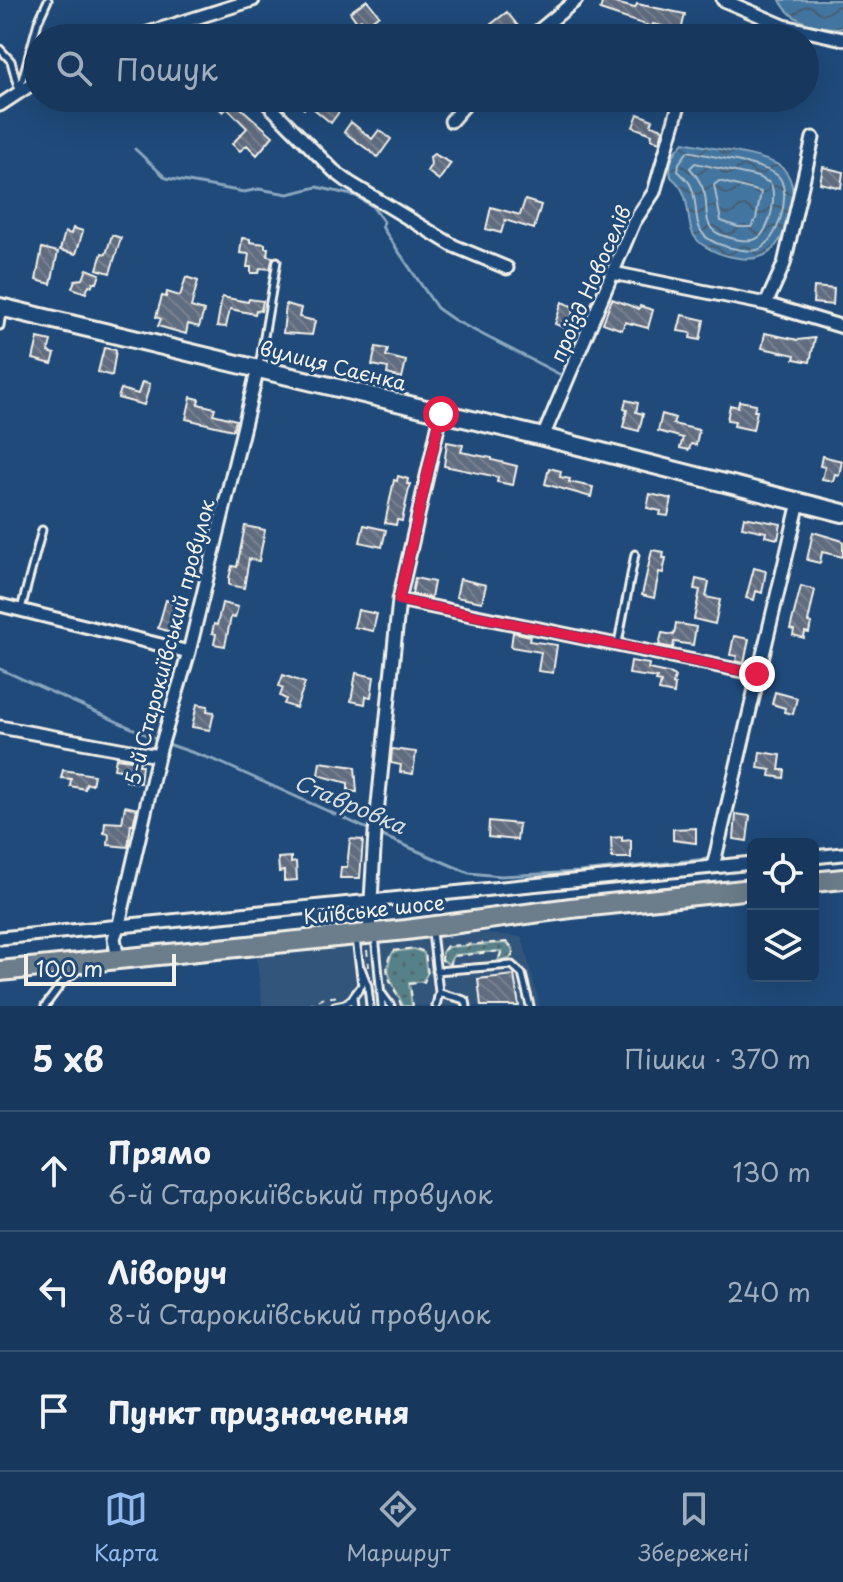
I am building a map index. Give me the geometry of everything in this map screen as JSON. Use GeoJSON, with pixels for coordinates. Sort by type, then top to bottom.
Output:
{"type":"FeatureCollection","features":[{"type":"Feature","properties":{"kind":"main road"},"geometry":{"type":"LineString","coordinates":[[819,881],[843,879]]}},
{"type":"Feature","properties":{"kind":"main road","name":"Київське шосе"},"geometry":{"type":"LineString","coordinates":[[0,971],[432,927],[571,908],[747,890]]}},
{"type":"Feature","properties":{"kind":"street"},"geometry":{"type":"LineString","coordinates":[[176,24],[253,0]]}},
{"type":"Feature","properties":{"kind":"street"},"geometry":{"type":"LineString","coordinates":[[547,24],[576,0]]}},
{"type":"Feature","properties":{"kind":"street"},"geometry":{"type":"LineString","coordinates":[[723,0],[779,24]]}},
{"type":"Feature","properties":{"kind":"street"},"geometry":{"type":"LineString","coordinates":[[819,34],[843,39]]}},
{"type":"Feature","properties":{"kind":"street"},"geometry":{"type":"LineString","coordinates":[[0,105],[24,89]]}},
{"type":"Feature","properties":{"kind":"street"},"geometry":{"type":"LineString","coordinates":[[276,112],[350,183],[454,246],[507,268]]}},
{"type":"Feature","properties":{"kind":"street"},"geometry":{"type":"LineString","coordinates":[[451,121],[459,112]]}},
{"type":"Feature","properties":{"kind":"street","name":"проїзд Новоселів"},"geometry":{"type":"LineString","coordinates":[[543,437],[634,222],[654,192],[677,112]]}},
{"type":"Feature","properties":{"kind":"street"},"geometry":{"type":"LineString","coordinates":[[766,304],[784,264],[813,138]]}},
{"type":"Feature","properties":{"kind":"street"},"geometry":{"type":"LineString","coordinates":[[613,273],[766,304],[843,327]]}},
{"type":"Feature","properties":{"kind":"street","name":"вулиця Саєнка"},"geometry":{"type":"LineString","coordinates":[[1,307],[543,437],[843,513]]}},
{"type":"Feature","properties":{"kind":"street","name":"5-й Старокиївський провулок"},"geometry":{"type":"LineString","coordinates":[[118,959],[114,938],[158,756],[189,652],[258,368]]}},
{"type":"Feature","properties":{"kind":"street"},"geometry":{"type":"LineString","coordinates":[[367,933],[399,600],[441,414]]}},
{"type":"Feature","properties":{"kind":"street"},"geometry":{"type":"LineString","coordinates":[[713,867],[799,502]]}},
{"type":"Feature","properties":{"kind":"street"},"geometry":{"type":"LineString","coordinates":[[399,600],[757,674]]}},
{"type":"Feature","properties":{"kind":"street"},"geometry":{"type":"LineString","coordinates":[[0,605],[189,652]]}},
{"type":"Feature","properties":{"kind":"street"},"geometry":{"type":"LineString","coordinates":[[0,727],[158,756]]}},
{"type":"Feature","properties":{"kind":"street"},"geometry":{"type":"LineString","coordinates":[[819,856],[843,854]]}},
{"type":"Feature","properties":{"kind":"street"},"geometry":{"type":"LineString","coordinates":[[0,938],[747,864]]}},
{"type":"Feature","properties":{"kind":"lane"},"geometry":{"type":"LineString","coordinates":[[37,24],[48,0]]}},
{"type":"Feature","properties":{"kind":"lane"},"geometry":{"type":"LineString","coordinates":[[0,49],[11,61],[19,92]]}},
{"type":"Feature","properties":{"kind":"lane"},"geometry":{"type":"LineString","coordinates":[[19,92],[24,74]]}},
{"type":"Feature","properties":{"kind":"lane"},"geometry":{"type":"LineString","coordinates":[[258,368],[277,261]]}},
{"type":"Feature","properties":{"kind":"lane"},"geometry":{"type":"LineString","coordinates":[[0,326],[1,307]]}},
{"type":"Feature","properties":{"kind":"lane"},"geometry":{"type":"LineString","coordinates":[[20,610],[42,530]]}},
{"type":"Feature","properties":{"kind":"lane"},"geometry":{"type":"LineString","coordinates":[[618,644],[635,554]]}},
{"type":"Feature","properties":{"kind":"lane"},"geometry":{"type":"LineString","coordinates":[[432,927],[439,992],[436,1006]]}},
{"type":"Feature","properties":{"kind":"lane"},"geometry":{"type":"LineString","coordinates":[[335,1006],[345,1004],[362,985],[360,967],[367,933]]}},
{"type":"Feature","properties":{"kind":"lane"},"geometry":{"type":"LineString","coordinates":[[367,933],[384,990],[393,1005]]}},
{"type":"Feature","properties":{"kind":"lane"},"geometry":{"type":"LineString","coordinates":[[45,1006],[62,983],[88,962]]}},
{"type":"Feature","properties":{"kind":"lane"},"geometry":{"type":"LineString","coordinates":[[436,971],[512,965],[522,974],[530,1006]]}},
{"type":"Feature","properties":{"kind":"lane"},"geometry":{"type":"LineString","coordinates":[[360,967],[368,986],[370,1006]]}},
{"type":"Feature","properties":{"kind":"lane"},"geometry":{"type":"LineString","coordinates":[[382,1006],[384,990]]}},
{"type":"Feature","properties":{"kind":"lane"},"geometry":{"type":"LineString","coordinates":[[439,992],[459,997],[466,1001],[467,1006]]}},
{"type":"Feature","properties":{"kind":"lane"},"geometry":{"type":"LineString","coordinates":[[353,997],[354,1006]]}},
{"type":"Feature","properties":{"kind":"path"},"geometry":{"type":"LineString","coordinates":[[507,942],[512,947],[513,955],[498,961],[502,951],[454,956],[449,965],[442,960],[442,952],[447,946],[507,942]]}},
{"type":"Feature","properties":{"kind":"path"},"geometry":{"type":"LineString","coordinates":[[384,990],[384,960],[388,952],[414,948],[425,952],[428,974],[424,982],[410,984],[413,1006]]}},
{"type":"Feature","properties":{"kind":"path"},"geometry":{"type":"LineString","coordinates":[[392,951],[387,960],[390,985],[401,1006]]}},
{"type":"Feature","properties":{"kind":"path"},"geometry":{"type":"LineString","coordinates":[[308,1006],[324,998],[343,995]]}},
{"type":"Feature","properties":{"kind":"shaded area"},"geometry":{"type":"Polygon","coordinates":[[[435,928],[522,937],[540,1006],[262,1006],[255,944],[435,928]]]}},
{"type":"Feature","properties":{"kind":"green space"},"geometry":{"type":"Polygon","coordinates":[[[506,943],[512,948],[513,955],[509,959],[498,961],[501,951],[454,955],[448,964],[442,959],[442,952],[448,947],[506,943]]]}},
{"type":"Feature","properties":{"kind":"green space"},"geometry":{"type":"Polygon","coordinates":[[[414,949],[424,953],[427,974],[423,981],[409,983],[412,1006],[402,1006],[389,974],[389,960],[393,952],[414,949]]]}},
{"type":"Feature","properties":{"kind":"water"},"geometry":{"type":"Polygon","coordinates":[[[780,0],[843,0],[843,28],[807,23],[785,8],[780,0]]]}},
{"type":"Feature","properties":{"kind":"water"},"geometry":{"type":"Polygon","coordinates":[[[684,142],[760,158],[780,166],[787,174],[793,195],[792,208],[784,232],[772,250],[757,258],[738,258],[710,249],[696,238],[689,222],[684,194],[670,172],[673,158],[684,142]]]}},
{"type":"Feature","properties":{"kind":"building"},"geometry":{"type":"Polygon","coordinates":[[[367,0],[379,15],[365,24],[361,19],[357,22],[350,12],[367,0]]]}},
{"type":"Feature","properties":{"kind":"building"},"geometry":{"type":"Polygon","coordinates":[[[603,0],[635,8],[637,4],[685,14],[683,24],[643,24],[600,10],[603,0]]]}},
{"type":"Feature","properties":{"kind":"building"},"geometry":{"type":"Polygon","coordinates":[[[507,12],[516,24],[491,24],[507,12]]]}},
{"type":"Feature","properties":{"kind":"building"},"geometry":{"type":"Polygon","coordinates":[[[231,112],[245,112],[273,136],[257,155],[247,145],[240,151],[232,144],[247,128],[231,112]]]}},
{"type":"Feature","properties":{"kind":"building"},"geometry":{"type":"Polygon","coordinates":[[[318,112],[339,112],[331,123],[318,112]]]}},
{"type":"Feature","properties":{"kind":"building"},"geometry":{"type":"Polygon","coordinates":[[[638,114],[653,120],[651,125],[663,129],[660,142],[651,139],[652,134],[633,127],[638,114]]]}},
{"type":"Feature","properties":{"kind":"building"},"geometry":{"type":"Polygon","coordinates":[[[351,122],[372,139],[379,130],[391,139],[378,157],[344,132],[351,122]]]}},
{"type":"Feature","properties":{"kind":"building"},"geometry":{"type":"Polygon","coordinates":[[[434,154],[451,163],[439,180],[427,171],[431,165],[430,157],[434,154]]]}},
{"type":"Feature","properties":{"kind":"building"},"geometry":{"type":"Polygon","coordinates":[[[823,167],[843,172],[841,188],[820,183],[823,167]]]}},
{"type":"Feature","properties":{"kind":"building"},"geometry":{"type":"Polygon","coordinates":[[[525,200],[541,205],[534,229],[505,220],[501,233],[486,229],[491,207],[520,215],[525,200]]]}},
{"type":"Feature","properties":{"kind":"building"},"geometry":{"type":"Polygon","coordinates":[[[73,228],[83,231],[76,254],[60,250],[65,232],[71,234],[73,228]]]}},
{"type":"Feature","properties":{"kind":"building"},"geometry":{"type":"Polygon","coordinates":[[[112,235],[121,238],[110,273],[97,269],[112,235]]]}},
{"type":"Feature","properties":{"kind":"building"},"geometry":{"type":"Polygon","coordinates":[[[242,238],[265,244],[267,256],[273,257],[270,269],[260,268],[259,273],[251,273],[251,267],[247,267],[249,254],[240,253],[242,238]]]}},
{"type":"Feature","properties":{"kind":"building"},"geometry":{"type":"Polygon","coordinates":[[[42,248],[58,252],[51,284],[36,280],[42,248]]]}},
{"type":"Feature","properties":{"kind":"building"},"geometry":{"type":"Polygon","coordinates":[[[87,269],[100,274],[97,283],[89,285],[86,293],[72,288],[75,280],[83,279],[87,269]]]}},
{"type":"Feature","properties":{"kind":"building"},"geometry":{"type":"Polygon","coordinates":[[[186,277],[198,281],[191,307],[204,311],[199,327],[188,324],[186,334],[158,326],[161,319],[156,317],[162,296],[166,297],[167,292],[180,296],[186,277]]]}},
{"type":"Feature","properties":{"kind":"building"},"geometry":{"type":"Polygon","coordinates":[[[814,287],[834,289],[833,305],[813,303],[814,287]]]}},
{"type":"Feature","properties":{"kind":"building"},"geometry":{"type":"Polygon","coordinates":[[[222,297],[248,302],[249,299],[263,301],[261,311],[256,310],[255,314],[230,309],[226,327],[217,326],[222,297]]]}},
{"type":"Feature","properties":{"kind":"building"},"geometry":{"type":"Polygon","coordinates":[[[612,299],[639,309],[640,306],[653,310],[648,328],[625,322],[622,330],[603,323],[612,299]]]}},
{"type":"Feature","properties":{"kind":"building"},"geometry":{"type":"Polygon","coordinates":[[[562,302],[572,306],[572,314],[578,317],[572,331],[555,324],[562,302]]]}},
{"type":"Feature","properties":{"kind":"building"},"geometry":{"type":"Polygon","coordinates":[[[286,304],[301,308],[299,317],[315,321],[312,335],[283,333],[286,304]]]}},
{"type":"Feature","properties":{"kind":"building"},"geometry":{"type":"Polygon","coordinates":[[[682,315],[704,320],[700,340],[690,338],[691,333],[678,331],[682,315]]]}},
{"type":"Feature","properties":{"kind":"building"},"geometry":{"type":"Polygon","coordinates":[[[765,333],[798,340],[815,338],[810,362],[794,359],[795,355],[762,348],[765,333]]]}},
{"type":"Feature","properties":{"kind":"building"},"geometry":{"type":"Polygon","coordinates":[[[38,338],[51,341],[48,352],[55,354],[52,364],[33,359],[38,338]]]}},
{"type":"Feature","properties":{"kind":"building"},"geometry":{"type":"Polygon","coordinates":[[[376,347],[388,349],[386,356],[406,361],[402,378],[387,374],[388,368],[372,365],[376,347]]]}},
{"type":"Feature","properties":{"kind":"building"},"geometry":{"type":"Polygon","coordinates":[[[104,348],[116,350],[112,376],[98,372],[104,348]]]}},
{"type":"Feature","properties":{"kind":"building"},"geometry":{"type":"Polygon","coordinates":[[[142,382],[150,384],[144,405],[118,398],[121,389],[138,394],[142,382]]]}},
{"type":"Feature","properties":{"kind":"building"},"geometry":{"type":"Polygon","coordinates":[[[191,397],[199,399],[198,404],[215,408],[213,414],[236,420],[233,430],[186,419],[191,397]]]}},
{"type":"Feature","properties":{"kind":"building"},"geometry":{"type":"Polygon","coordinates":[[[626,400],[638,403],[636,412],[643,414],[639,431],[623,427],[626,400]]]}},
{"type":"Feature","properties":{"kind":"building"},"geometry":{"type":"Polygon","coordinates":[[[739,401],[756,404],[753,430],[734,426],[735,421],[727,420],[730,405],[738,407],[739,401]]]}},
{"type":"Feature","properties":{"kind":"building"},"geometry":{"type":"Polygon","coordinates":[[[662,414],[675,418],[673,424],[699,430],[696,445],[691,444],[689,450],[680,448],[683,438],[658,431],[662,414]]]}},
{"type":"Feature","properties":{"kind":"building"},"geometry":{"type":"Polygon","coordinates":[[[447,442],[463,445],[461,452],[517,466],[513,485],[497,482],[498,477],[444,466],[447,442]]]}},
{"type":"Feature","properties":{"kind":"building"},"geometry":{"type":"Polygon","coordinates":[[[822,456],[842,461],[839,475],[835,474],[833,481],[822,479],[825,467],[820,466],[822,456]]]}},
{"type":"Feature","properties":{"kind":"building"},"geometry":{"type":"Polygon","coordinates":[[[549,468],[561,471],[560,477],[570,479],[569,482],[593,487],[591,497],[545,484],[549,468]]]}},
{"type":"Feature","properties":{"kind":"building"},"geometry":{"type":"Polygon","coordinates":[[[398,476],[408,479],[407,484],[410,484],[402,521],[397,520],[396,525],[385,523],[394,480],[397,481],[398,476]]]}},
{"type":"Feature","properties":{"kind":"building"},"geometry":{"type":"Polygon","coordinates":[[[650,494],[672,499],[668,516],[647,508],[650,494]]]}},
{"type":"Feature","properties":{"kind":"building"},"geometry":{"type":"Polygon","coordinates":[[[744,517],[781,524],[778,539],[765,536],[766,532],[742,527],[744,517]]]}},
{"type":"Feature","properties":{"kind":"building"},"geometry":{"type":"Polygon","coordinates":[[[364,525],[386,530],[382,547],[360,542],[364,525]]]}},
{"type":"Feature","properties":{"kind":"building"},"geometry":{"type":"Polygon","coordinates":[[[245,526],[265,530],[259,561],[249,559],[244,588],[229,585],[229,578],[232,566],[237,567],[245,526]]]}},
{"type":"Feature","properties":{"kind":"building"},"geometry":{"type":"Polygon","coordinates":[[[813,532],[843,541],[843,557],[822,552],[820,563],[807,560],[813,532]]]}},
{"type":"Feature","properties":{"kind":"building"},"geometry":{"type":"Polygon","coordinates":[[[652,550],[664,552],[663,558],[666,558],[663,573],[659,572],[654,598],[642,595],[652,550]]]}},
{"type":"Feature","properties":{"kind":"building"},"geometry":{"type":"Polygon","coordinates":[[[754,568],[766,571],[762,593],[756,591],[754,600],[746,598],[754,568]]]}},
{"type":"Feature","properties":{"kind":"building"},"geometry":{"type":"Polygon","coordinates":[[[415,578],[434,582],[431,598],[412,594],[415,578]]]}},
{"type":"Feature","properties":{"kind":"building"},"geometry":{"type":"Polygon","coordinates":[[[460,579],[486,585],[482,602],[456,597],[460,579]]]}},
{"type":"Feature","properties":{"kind":"building"},"geometry":{"type":"Polygon","coordinates":[[[696,579],[709,582],[706,597],[720,600],[715,624],[694,619],[700,590],[694,589],[696,579]]]}},
{"type":"Feature","properties":{"kind":"building"},"geometry":{"type":"Polygon","coordinates":[[[801,586],[815,590],[808,622],[811,623],[809,633],[805,632],[804,638],[793,635],[794,630],[790,629],[801,586]]]}},
{"type":"Feature","properties":{"kind":"building"},"geometry":{"type":"Polygon","coordinates":[[[166,600],[180,604],[174,633],[158,628],[166,600]]]}},
{"type":"Feature","properties":{"kind":"building"},"geometry":{"type":"Polygon","coordinates":[[[222,603],[238,607],[235,618],[231,617],[225,646],[214,644],[216,634],[212,633],[222,603]]]}},
{"type":"Feature","properties":{"kind":"building"},"geometry":{"type":"Polygon","coordinates":[[[358,610],[377,614],[373,631],[354,627],[358,610]]]}},
{"type":"Feature","properties":{"kind":"building"},"geometry":{"type":"Polygon","coordinates":[[[676,623],[696,627],[693,645],[674,642],[673,648],[659,645],[662,633],[674,635],[676,623]]]}},
{"type":"Feature","properties":{"kind":"building"},"geometry":{"type":"Polygon","coordinates":[[[513,632],[530,636],[529,641],[557,645],[553,673],[538,671],[541,652],[511,647],[513,632]]]}},
{"type":"Feature","properties":{"kind":"building"},"geometry":{"type":"Polygon","coordinates":[[[734,636],[749,639],[744,663],[736,661],[737,656],[730,655],[734,636]]]}},
{"type":"Feature","properties":{"kind":"building"},"geometry":{"type":"Polygon","coordinates":[[[631,661],[649,664],[648,669],[672,674],[675,677],[674,694],[659,691],[661,682],[656,681],[657,678],[629,674],[631,661]]]}},
{"type":"Feature","properties":{"kind":"building"},"geometry":{"type":"Polygon","coordinates":[[[356,673],[374,677],[371,697],[366,696],[365,704],[351,701],[356,673]]]}},
{"type":"Feature","properties":{"kind":"building"},"geometry":{"type":"Polygon","coordinates":[[[283,675],[305,683],[296,708],[284,704],[286,699],[280,696],[283,688],[279,686],[283,675]]]}},
{"type":"Feature","properties":{"kind":"building"},"geometry":{"type":"Polygon","coordinates":[[[775,692],[797,698],[793,714],[772,704],[775,692]]]}},
{"type":"Feature","properties":{"kind":"building"},"geometry":{"type":"Polygon","coordinates":[[[197,704],[208,706],[207,711],[214,712],[210,730],[192,727],[197,704]]]}},
{"type":"Feature","properties":{"kind":"building"},"geometry":{"type":"Polygon","coordinates":[[[392,749],[416,752],[413,774],[400,772],[401,765],[391,763],[392,749]]]}},
{"type":"Feature","properties":{"kind":"building"},"geometry":{"type":"Polygon","coordinates":[[[760,752],[781,755],[779,770],[785,770],[784,778],[770,776],[771,770],[758,768],[760,752]]]}},
{"type":"Feature","properties":{"kind":"building"},"geometry":{"type":"Polygon","coordinates":[[[116,758],[140,761],[140,783],[126,781],[127,771],[114,769],[116,758]]]}},
{"type":"Feature","properties":{"kind":"building"},"geometry":{"type":"Polygon","coordinates":[[[320,762],[355,767],[357,792],[348,791],[348,783],[318,775],[320,762]]]}},
{"type":"Feature","properties":{"kind":"building"},"geometry":{"type":"Polygon","coordinates":[[[63,770],[94,775],[92,785],[86,783],[85,789],[70,786],[71,779],[61,778],[63,770]]]}},
{"type":"Feature","properties":{"kind":"building"},"geometry":{"type":"Polygon","coordinates":[[[125,806],[137,809],[128,847],[108,845],[109,834],[104,833],[105,822],[122,823],[125,806]]]}},
{"type":"Feature","properties":{"kind":"building"},"geometry":{"type":"Polygon","coordinates":[[[736,814],[750,816],[747,841],[734,839],[736,814]]]}},
{"type":"Feature","properties":{"kind":"building"},"geometry":{"type":"Polygon","coordinates":[[[489,821],[519,824],[517,840],[488,837],[489,821]]]}},
{"type":"Feature","properties":{"kind":"building"},"geometry":{"type":"Polygon","coordinates":[[[696,828],[696,843],[673,840],[673,829],[696,828]]]}},
{"type":"Feature","properties":{"kind":"building"},"geometry":{"type":"Polygon","coordinates":[[[622,837],[622,841],[631,840],[631,858],[612,858],[611,838],[622,837]]]}},
{"type":"Feature","properties":{"kind":"building"},"geometry":{"type":"Polygon","coordinates":[[[350,839],[363,840],[360,878],[340,878],[341,867],[347,867],[350,839]]]}},
{"type":"Feature","properties":{"kind":"building"},"geometry":{"type":"Polygon","coordinates":[[[291,857],[291,863],[296,862],[297,880],[284,881],[284,871],[279,872],[278,858],[291,857]]]}},
{"type":"Feature","properties":{"kind":"building"},"geometry":{"type":"Polygon","coordinates":[[[514,975],[519,1006],[481,1006],[478,979],[514,975]]]}},
{"type":"Feature","properties":{"kind":"waterway"},"geometry":{"type":"LineString","coordinates":[[135,149],[166,178],[244,192],[259,189],[288,194],[317,187],[356,196],[372,206],[384,222],[384,230],[437,308],[454,320],[559,374]]}},
{"type":"Feature","properties":{"kind":"waterway","name":"Ставровка"},"geometry":{"type":"LineString","coordinates":[[0,669],[158,740]]}},
{"type":"Feature","properties":{"kind":"waterway","name":"Ставровка"},"geometry":{"type":"LineString","coordinates":[[165,743],[217,761],[372,831]]}},
{"type":"Feature","properties":{"kind":"waterway","name":"Ставровка"},"geometry":{"type":"LineString","coordinates":[[378,834],[469,873],[501,876],[580,872],[706,859]]}},
{"type":"Feature","properties":{"kind":"route"},"geometry":{"type":"LineString","coordinates":[[441,414],[399,600],[757,674]]}}]}
